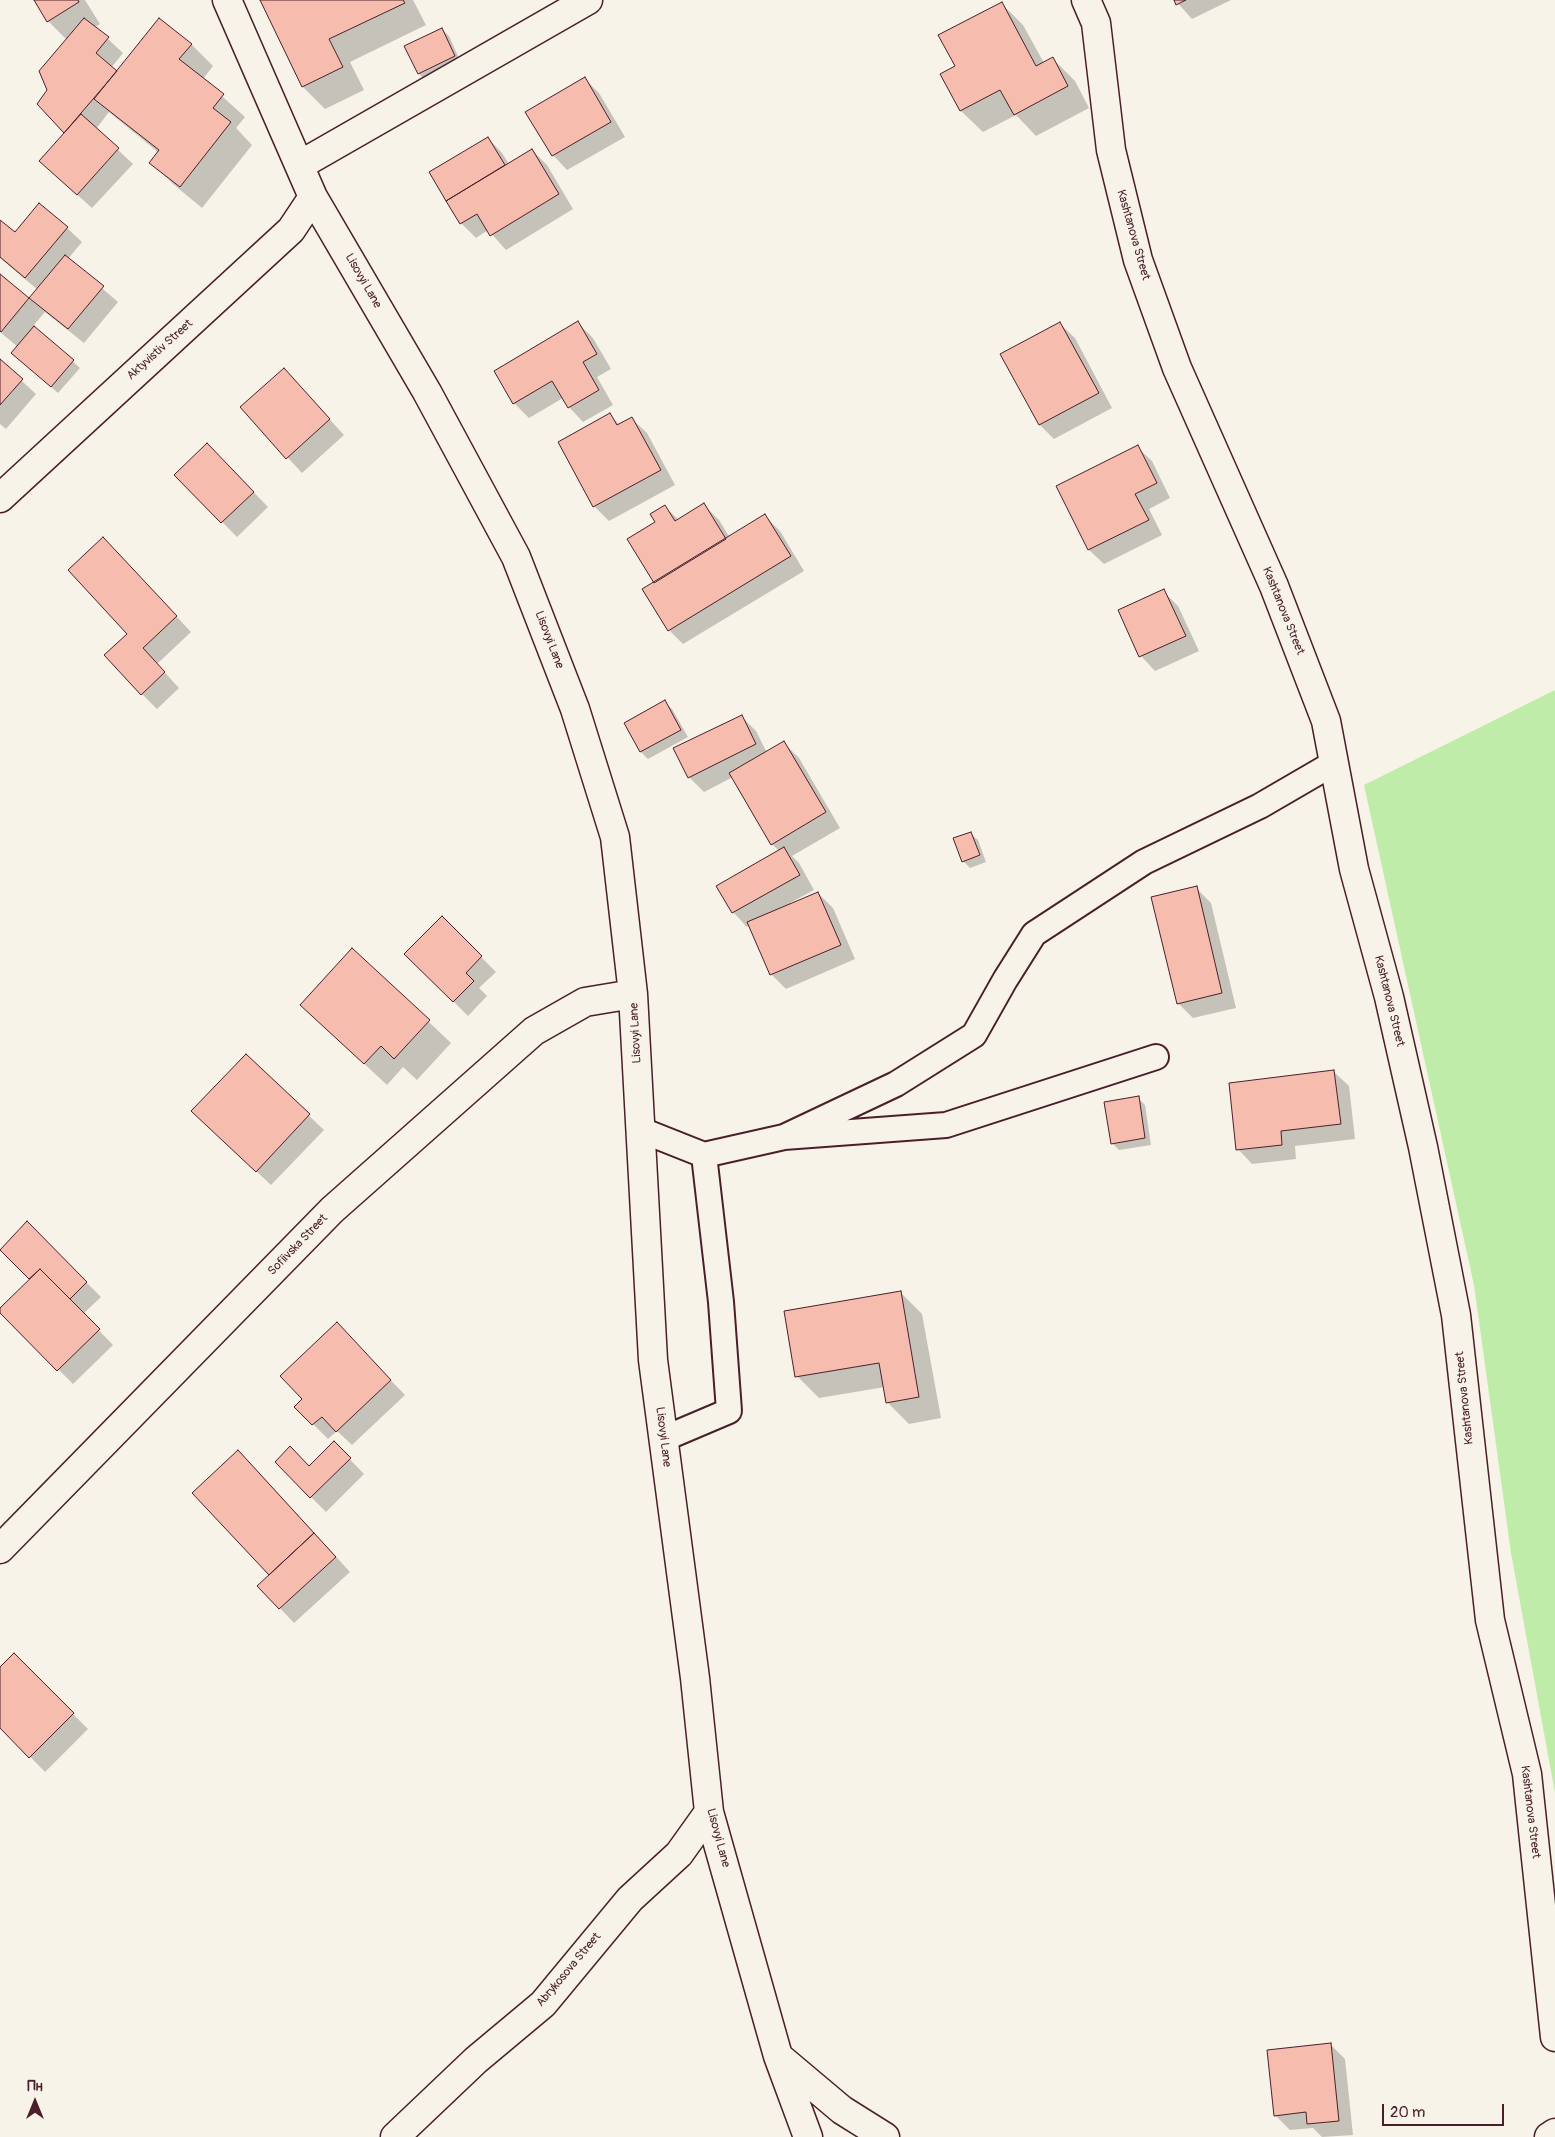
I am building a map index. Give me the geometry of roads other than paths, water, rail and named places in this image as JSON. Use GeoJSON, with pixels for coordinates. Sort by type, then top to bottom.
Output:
{"type":"FeatureCollection","features":[{"type":"Feature","properties":{"kind":"street","name":"Lisovyi Lane"},"geometry":{"type":"LineString","coordinates":[[227,0],[313,197],[427,392],[516,557],[575,708],[615,837],[633,994],[653,1360],[695,1678],[709,1812],[778,2056],[808,2137]]}},
{"type":"Feature","properties":{"kind":"street"},"geometry":{"type":"LineString","coordinates":[[300,165],[588,0]]}},
{"type":"Feature","properties":{"kind":"street","name":"Kashtanova Street"},"geometry":{"type":"LineString","coordinates":[[1086,0],[1096,23],[1110,150],[1138,260],[1177,368],[1274,586],[1326,721],[1354,869],[1389,996],[1423,1147],[1456,1315],[1490,1620],[1527,1774],[1555,2037]]}},
{"type":"Feature","properties":{"kind":"street","name":"Aktyvistiv Street"},"geometry":{"type":"LineString","coordinates":[[0,498],[291,230],[313,197]]}},
{"type":"Feature","properties":{"kind":"street","name":"Sofiivska Street"},"geometry":{"type":"LineString","coordinates":[[0,1549],[332,1210],[534,1031],[585,1002],[633,994]]}},
{"type":"Feature","properties":{"kind":"street","name":"Abrykosova Street"},"geometry":{"type":"LineString","coordinates":[[395,2137],[476,2060],[543,2004],[630,1899],[679,1854],[709,1812]]}},
{"type":"Feature","properties":{"kind":"street"},"geometry":{"type":"LineString","coordinates":[[778,2056],[842,2110],[885,2137]]}},
{"type":"Feature","properties":{"kind":"street"},"geometry":{"type":"LineString","coordinates":[[1549,2137],[1555,2133]]}},
{"type":"Feature","properties":{"kind":"lane"},"geometry":{"type":"LineString","coordinates":[[784,1137],[896,1084],[974,1035],[1004,980],[1034,934],[1144,862],[1260,806],[1334,762]]}},
{"type":"Feature","properties":{"kind":"lane"},"geometry":{"type":"LineString","coordinates":[[641,1130],[704,1154],[784,1137],[946,1125],[1156,1057]]}},
{"type":"Feature","properties":{"kind":"lane"},"geometry":{"type":"LineString","coordinates":[[663,1439],[729,1411],[721,1302],[704,1154]]}}]}
